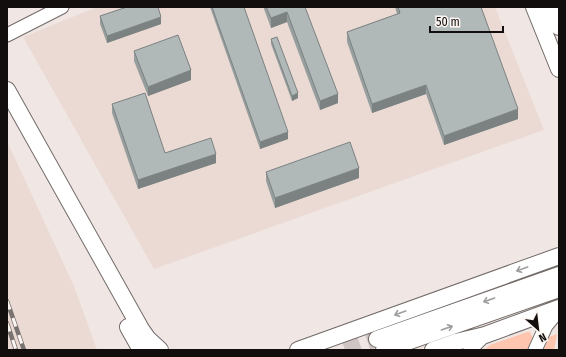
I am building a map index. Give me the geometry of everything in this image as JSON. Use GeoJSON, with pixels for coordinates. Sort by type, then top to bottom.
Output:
{"type":"FeatureCollection","features":[{"type":"Feature","properties":{"kind":"main road"},"geometry":{"type":"LineString","coordinates":[[534,7],[559,69]]}},
{"type":"Feature","properties":{"kind":"main road"},"geometry":{"type":"LineString","coordinates":[[551,7],[559,27]]}},
{"type":"Feature","properties":{"kind":"main road"},"geometry":{"type":"LineString","coordinates":[[7,90],[134,318],[148,339],[160,350]]}},
{"type":"Feature","properties":{"kind":"main road"},"geometry":{"type":"LineString","coordinates":[[7,112],[141,350]]}},
{"type":"Feature","properties":{"kind":"main road"},"geometry":{"type":"LineString","coordinates":[[298,350],[559,256]]}},
{"type":"Feature","properties":{"kind":"main road"},"geometry":{"type":"LineString","coordinates":[[381,344],[559,275]]}},
{"type":"Feature","properties":{"kind":"main road"},"geometry":{"type":"LineString","coordinates":[[381,344],[559,289]]}},
{"type":"Feature","properties":{"kind":"main road"},"geometry":{"type":"LineString","coordinates":[[434,350],[456,342],[485,335],[559,309]]}},
{"type":"Feature","properties":{"kind":"street"},"geometry":{"type":"LineString","coordinates":[[7,35],[62,7]]}},
{"type":"Feature","properties":{"kind":"street"},"geometry":{"type":"LineString","coordinates":[[535,350],[546,326],[559,309]]}},
{"type":"Feature","properties":{"kind":"street"},"geometry":{"type":"LineString","coordinates":[[470,350],[485,335]]}},
{"type":"Feature","properties":{"kind":"street"},"geometry":{"type":"LineString","coordinates":[[479,350],[485,335]]}},
{"type":"Feature","properties":{"kind":"shaded area"},"geometry":{"type":"Polygon","coordinates":[[[97,7],[495,7],[544,130],[154,269],[23,37],[97,7]]]}},
{"type":"Feature","properties":{"kind":"shaded area"},"geometry":{"type":"Polygon","coordinates":[[[7,141],[74,286],[97,350],[7,350],[7,141]]]}},
{"type":"Feature","properties":{"kind":"shaded area"},"geometry":{"type":"Polygon","coordinates":[[[530,332],[533,338],[528,350],[484,350],[490,345],[530,332]]]}},
{"type":"Feature","properties":{"kind":"shaded area"},"geometry":{"type":"Polygon","coordinates":[[[557,334],[554,350],[543,350],[549,337],[557,334]]]}},
{"type":"Feature","properties":{"kind":"building"},"geometry":{"type":"Polygon","coordinates":[[[127,7],[158,7],[161,17],[107,36],[100,16],[127,7]]]}},
{"type":"Feature","properties":{"kind":"building"},"geometry":{"type":"Polygon","coordinates":[[[212,7],[244,7],[288,132],[260,142],[212,7]]]}},
{"type":"Feature","properties":{"kind":"building"},"geometry":{"type":"Polygon","coordinates":[[[266,7],[305,7],[338,94],[320,101],[287,12],[271,18],[266,7]]]}},
{"type":"Feature","properties":{"kind":"building"},"geometry":{"type":"Polygon","coordinates":[[[398,7],[481,7],[518,109],[444,136],[426,85],[372,104],[347,32],[400,13],[398,7]]]}},
{"type":"Feature","properties":{"kind":"building"},"geometry":{"type":"Polygon","coordinates":[[[178,35],[191,70],[148,87],[134,51],[178,35]]]}},
{"type":"Feature","properties":{"kind":"building"},"geometry":{"type":"Polygon","coordinates":[[[277,37],[298,93],[292,96],[271,39],[277,37]]]}},
{"type":"Feature","properties":{"kind":"building"},"geometry":{"type":"Polygon","coordinates":[[[145,93],[165,153],[211,138],[216,154],[138,180],[112,104],[145,93]]]}},
{"type":"Feature","properties":{"kind":"building"},"geometry":{"type":"Polygon","coordinates":[[[350,142],[359,168],[275,198],[266,172],[350,142]]]}},
{"type":"Feature","properties":{"kind":"tunnel"},"geometry":{"type":"LineString","coordinates":[[345,350],[377,339]]}},
{"type":"Feature","properties":{"kind":"railway"},"geometry":{"type":"LineString","coordinates":[[7,301],[24,350]]}},
{"type":"Feature","properties":{"kind":"railway"},"geometry":{"type":"LineString","coordinates":[[7,323],[16,350]]}}]}
